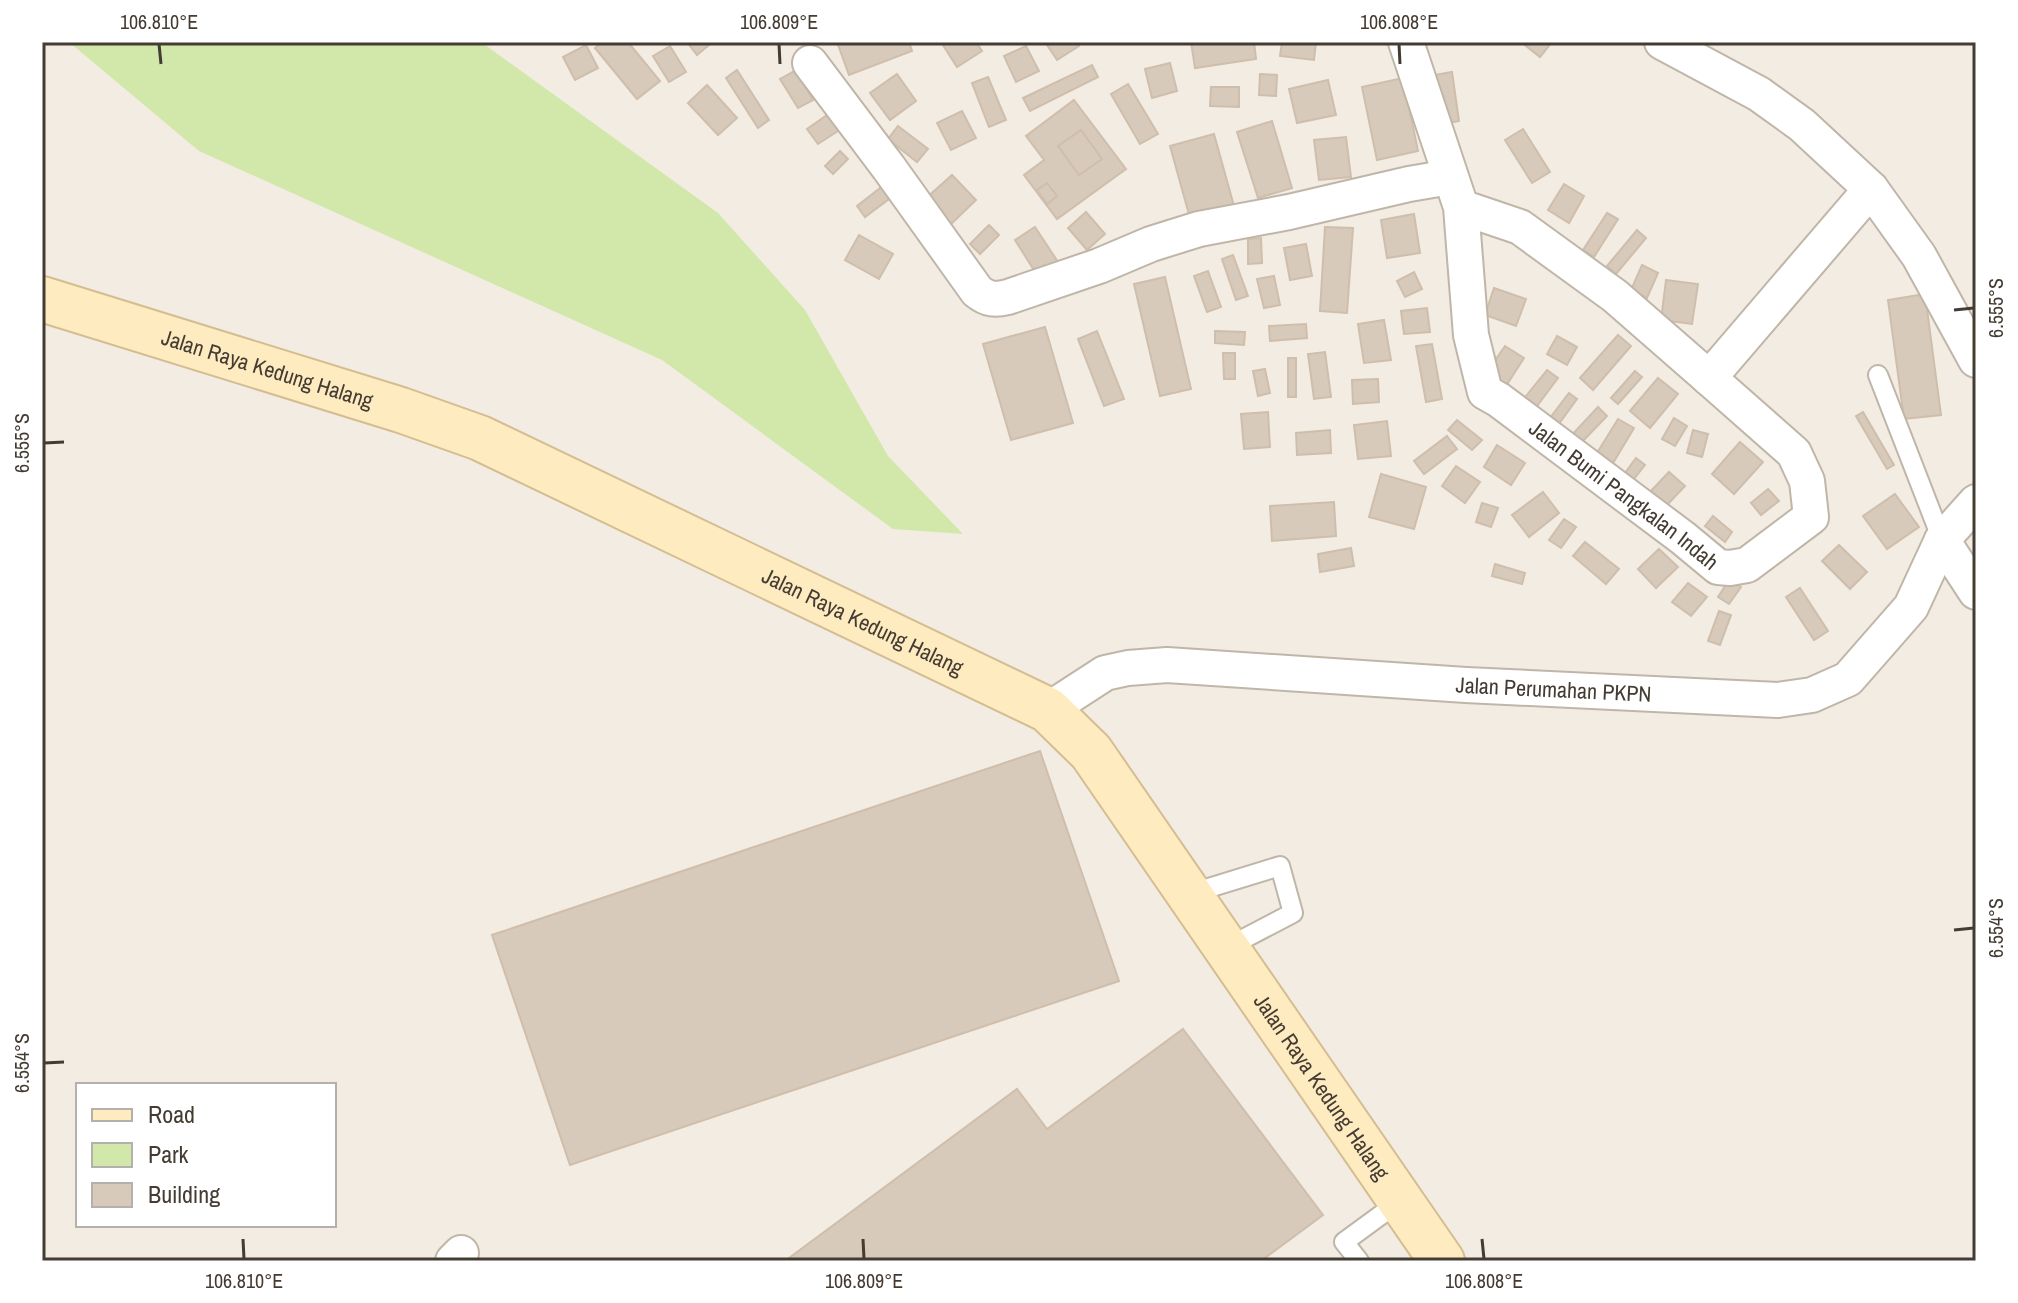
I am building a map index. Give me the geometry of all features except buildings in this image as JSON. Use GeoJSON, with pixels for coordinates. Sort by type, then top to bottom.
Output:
{"type":"FeatureCollection","features":[{"type":"Feature","properties":{"kind":"main road","name":"Jalan Raya Kedung Halang"},"geometry":{"type":"LineString","coordinates":[[42,299],[386,405],[480,438],[1048,710],[1091,752],[1442,1261]]}},
{"type":"Feature","properties":{"kind":"street","name":"Jalan Bumi Pangkalan Indah"},"geometry":{"type":"LineString","coordinates":[[1406,42],[1455,192],[1471,335],[1485,392],[1718,567],[1747,565],[1811,517],[1807,481],[1794,453],[1615,296],[1520,227],[1455,192]]}},
{"type":"Feature","properties":{"kind":"street"},"geometry":{"type":"LineString","coordinates":[[1662,42],[1759,94],[1802,125],[1871,189],[1919,256],[1976,360]]}},
{"type":"Feature","properties":{"kind":"street"},"geometry":{"type":"LineString","coordinates":[[810,63],[977,291],[986,298],[996,300],[1199,229],[1409,184],[1455,192]]}},
{"type":"Feature","properties":{"kind":"street"},"geometry":{"type":"LineString","coordinates":[[1709,378],[1871,189]]}},
{"type":"Feature","properties":{"kind":"street","name":"Jalan Perumahan PKPN"},"geometry":{"type":"LineString","coordinates":[[1048,710],[1105,673],[1167,665],[1466,685],[1746,699],[1778,700],[1812,695],[1848,679],[1911,607],[1942,540],[1976,502]]}},
{"type":"Feature","properties":{"kind":"street"},"geometry":{"type":"LineString","coordinates":[[1942,540],[1976,592]]}},
{"type":"Feature","properties":{"kind":"lane"},"geometry":{"type":"LineString","coordinates":[[1878,375],[1942,540]]}},
{"type":"Feature","properties":{"kind":"lane"},"geometry":{"type":"LineString","coordinates":[[1189,894],[1280,866],[1293,913],[1226,948]]}},
{"type":"Feature","properties":{"kind":"lane"},"geometry":{"type":"LineString","coordinates":[[1359,1261],[1344,1242],[1400,1201]]}},
{"type":"Feature","properties":{"kind":"green space"},"geometry":{"type":"Polygon","coordinates":[[[69,42],[481,42],[718,213],[805,310],[888,456],[963,534],[893,529],[662,360],[199,151],[69,42]]]}}]}
